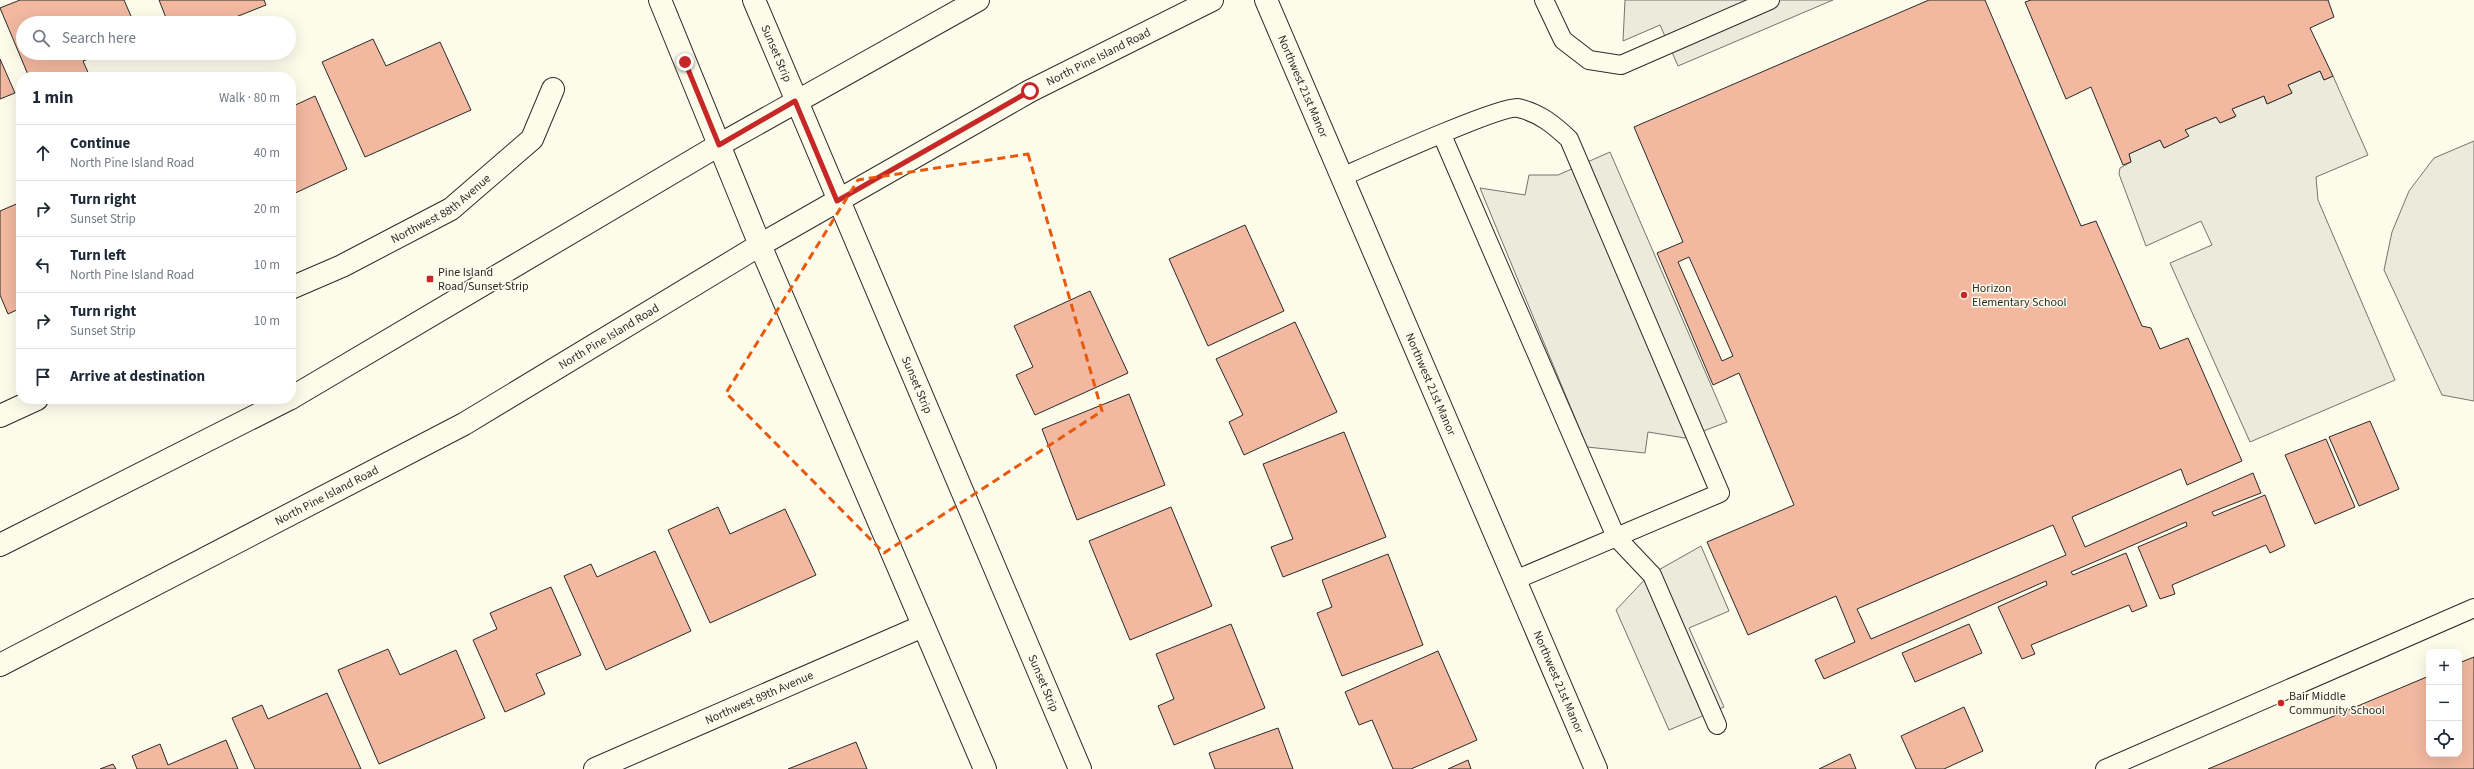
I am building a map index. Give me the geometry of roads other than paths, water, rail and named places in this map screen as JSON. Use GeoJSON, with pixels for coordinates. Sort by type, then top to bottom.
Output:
{"type":"FeatureCollection","features":[{"type":"Feature","properties":{"kind":"street"},"geometry":{"type":"LineString","coordinates":[[660,0],[760,245],[985,769]]}},
{"type":"Feature","properties":{"kind":"street","name":"Sunset Strip"},"geometry":{"type":"LineString","coordinates":[[754,0],[837,201],[1080,769]]}},
{"type":"Feature","properties":{"kind":"street"},"geometry":{"type":"LineString","coordinates":[[296,394],[795,101],[978,0]]}},
{"type":"Feature","properties":{"kind":"street","name":"North Pine Island Road"},"geometry":{"type":"LineString","coordinates":[[0,664],[464,424],[760,245],[1030,91],[1212,0]]}},
{"type":"Feature","properties":{"kind":"street","name":"Northwest 21st Manor"},"geometry":{"type":"LineString","coordinates":[[1266,0],[1596,769]]}},
{"type":"Feature","properties":{"kind":"street","name":"Northwest 88th Avenue"},"geometry":{"type":"LineString","coordinates":[[296,286],[342,266],[451,209],[532,139],[553,88]]}},
{"type":"Feature","properties":{"kind":"street"},"geometry":{"type":"LineString","coordinates":[[0,416],[26,404]]}},
{"type":"Feature","properties":{"kind":"street"},"geometry":{"type":"LineString","coordinates":[[0,545],[278,404]]}},
{"type":"Feature","properties":{"kind":"street","name":"Northwest 89th Avenue"},"geometry":{"type":"LineString","coordinates":[[595,769],[923,626]]}},
{"type":"Feature","properties":{"kind":"lane"},"geometry":{"type":"LineString","coordinates":[[1544,0],[1563,40],[1589,60],[1621,65],[1770,0]]}},
{"type":"Feature","properties":{"kind":"lane"},"geometry":{"type":"LineString","coordinates":[[1342,176],[1489,115],[1517,108],[1546,118],[1569,139],[1720,493],[1515,580]]}},
{"type":"Feature","properties":{"kind":"lane"},"geometry":{"type":"LineString","coordinates":[[1442,135],[1616,537],[1652,575],[1717,725]]}},
{"type":"Feature","properties":{"kind":"lane"},"geometry":{"type":"LineString","coordinates":[[2106,769],[2474,608]]}},
{"type":"Feature","properties":{"kind":"place","name":"Pine Island Road/Sunset Strip"},"geometry":{"type":"Point","coordinates":[430,279]}},
{"type":"Feature","properties":{"kind":"place","name":"Horizon Elementary School"},"geometry":{"type":"Point","coordinates":[1964,295]}},
{"type":"Feature","properties":{"kind":"place","name":"Bair Middle Community School"},"geometry":{"type":"Point","coordinates":[2281,703]}}]}
